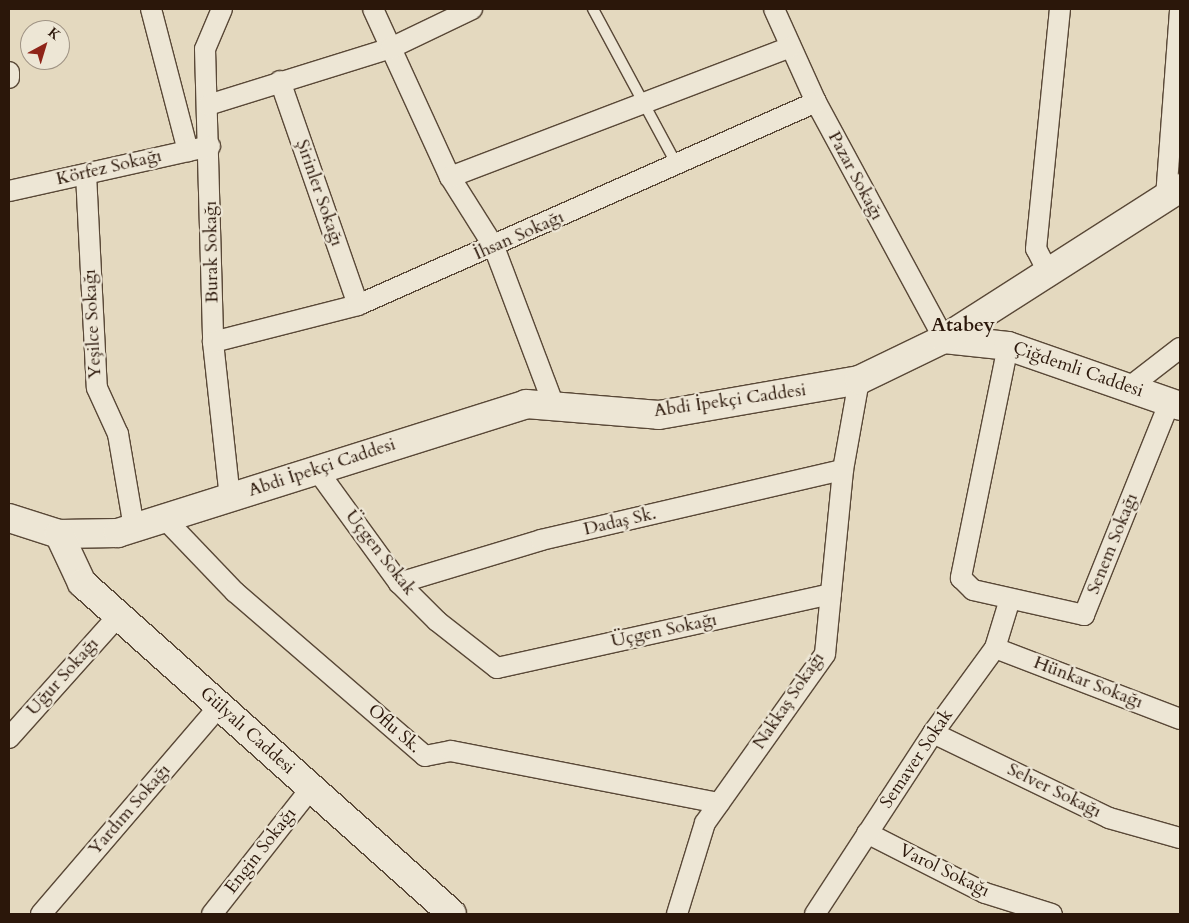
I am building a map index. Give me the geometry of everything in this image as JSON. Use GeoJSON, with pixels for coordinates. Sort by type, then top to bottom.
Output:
{"type":"FeatureCollection","features":[{"type":"Feature","properties":{"kind":"main road","name":"Abdi İpekçi Caddesi"},"geometry":{"type":"LineString","coordinates":[[14,526],[59,534],[118,533],[526,404],[659,415],[859,380],[944,339],[1173,192]]}},
{"type":"Feature","properties":{"kind":"main road","name":"Çiğdemli Caddesi"},"geometry":{"type":"LineString","coordinates":[[944,339],[1008,346],[1127,389],[1175,404]]}},
{"type":"Feature","properties":{"kind":"main road","name":"Gülyalı Caddesi"},"geometry":{"type":"LineString","coordinates":[[59,534],[82,583],[452,914]]}},
{"type":"Feature","properties":{"kind":"street"},"geometry":{"type":"LineString","coordinates":[[151,9],[188,150]]}},
{"type":"Feature","properties":{"kind":"street","name":"Burak Sokağı"},"geometry":{"type":"LineString","coordinates":[[222,9],[206,48],[210,146],[213,342],[230,498]]}},
{"type":"Feature","properties":{"kind":"street"},"geometry":{"type":"LineString","coordinates":[[373,9],[450,177],[494,247],[554,406]]}},
{"type":"Feature","properties":{"kind":"street"},"geometry":{"type":"LineString","coordinates":[[208,104],[391,48],[472,9]]}},
{"type":"Feature","properties":{"kind":"street","name":"Pazar Sokağı"},"geometry":{"type":"LineString","coordinates":[[774,9],[816,102],[944,339]]}},
{"type":"Feature","properties":{"kind":"street"},"geometry":{"type":"LineString","coordinates":[[1048,274],[1036,249],[1060,9]]}},
{"type":"Feature","properties":{"kind":"street"},"geometry":{"type":"LineString","coordinates":[[1173,192],[1180,9]]}},
{"type":"Feature","properties":{"kind":"street"},"geometry":{"type":"LineString","coordinates":[[450,177],[790,47]]}},
{"type":"Feature","properties":{"kind":"street"},"geometry":{"type":"LineString","coordinates":[[9,72],[9,78]]}},
{"type":"Feature","properties":{"kind":"street","name":"Şirinler Sokağı"},"geometry":{"type":"LineString","coordinates":[[280,81],[358,305]]}},
{"type":"Feature","properties":{"kind":"street","name":"İhsan Sokağı"},"geometry":{"type":"LineString","coordinates":[[213,342],[253,335],[358,305],[494,247],[816,102]]}},
{"type":"Feature","properties":{"kind":"street","name":"Körfez Sokağı"},"geometry":{"type":"LineString","coordinates":[[9,191],[210,146]]}},
{"type":"Feature","properties":{"kind":"street","name":"Yeşilce Sokağı"},"geometry":{"type":"LineString","coordinates":[[86,174],[97,388],[118,434],[134,528]]}},
{"type":"Feature","properties":{"kind":"street"},"geometry":{"type":"LineString","coordinates":[[1008,346],[961,578],[973,590],[1010,599]]}},
{"type":"Feature","properties":{"kind":"street"},"geometry":{"type":"LineString","coordinates":[[1127,389],[1180,348]]}},
{"type":"Feature","properties":{"kind":"street","name":"Nakkaş Sokağı"},"geometry":{"type":"LineString","coordinates":[[677,914],[705,823],[825,654],[843,470],[859,380]]}},
{"type":"Feature","properties":{"kind":"street","name":"Senem Sokağı"},"geometry":{"type":"LineString","coordinates":[[1010,599],[1084,615],[1175,404]]}},
{"type":"Feature","properties":{"kind":"street","name":"Üçgen Sokak"},"geometry":{"type":"LineString","coordinates":[[317,470],[399,583],[437,621],[497,668]]}},
{"type":"Feature","properties":{"kind":"street","name":"Dadaş Sk."},"geometry":{"type":"LineString","coordinates":[[399,583],[541,540],[843,470]]}},
{"type":"Feature","properties":{"kind":"street","name":"Oflu Sk."},"geometry":{"type":"LineString","coordinates":[[164,518],[236,592],[425,756],[451,751],[719,803]]}},
{"type":"Feature","properties":{"kind":"street","name":"Üçgen Sokağı"},"geometry":{"type":"LineString","coordinates":[[497,668],[831,594]]}},
{"type":"Feature","properties":{"kind":"street","name":"Semaver Sokak"},"geometry":{"type":"LineString","coordinates":[[815,914],[933,733],[995,648],[1010,599]]}},
{"type":"Feature","properties":{"kind":"street","name":"Uğur Sokağı"},"geometry":{"type":"LineString","coordinates":[[9,738],[118,616]]}},
{"type":"Feature","properties":{"kind":"street","name":"Hünkar Sokağı"},"geometry":{"type":"LineString","coordinates":[[995,648],[1180,717]]}},
{"type":"Feature","properties":{"kind":"street","name":"Yardım Sokağı"},"geometry":{"type":"LineString","coordinates":[[40,914],[219,706]]}},
{"type":"Feature","properties":{"kind":"street","name":"Selver Sokağı"},"geometry":{"type":"LineString","coordinates":[[933,733],[1110,818],[1180,838]]}},
{"type":"Feature","properties":{"kind":"street","name":"Engin Sokağı"},"geometry":{"type":"LineString","coordinates":[[212,914],[311,788]]}},
{"type":"Feature","properties":{"kind":"street","name":"Varol Sokağı"},"geometry":{"type":"LineString","coordinates":[[867,833],[985,893],[1052,914]]}},
{"type":"Feature","properties":{"kind":"lane"},"geometry":{"type":"LineString","coordinates":[[593,9],[645,102],[677,165]]}},
{"type":"Feature","properties":{"kind":"district","name":"Atabey"},"geometry":{"type":"Point","coordinates":[963,324]}}]}
